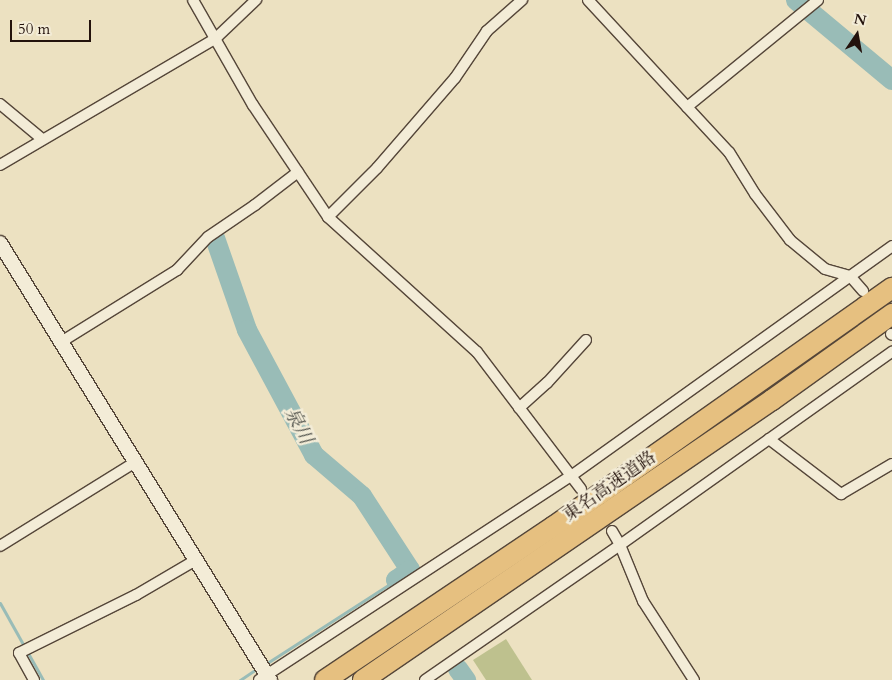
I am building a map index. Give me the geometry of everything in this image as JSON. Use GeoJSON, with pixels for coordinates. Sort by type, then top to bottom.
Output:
{"type":"FeatureCollection","features":[{"type":"Feature","properties":{"kind":"highway","name":"東名高速道路"},"geometry":{"type":"LineString","coordinates":[[325,680],[552,527],[892,288]]}},
{"type":"Feature","properties":{"kind":"highway","name":"東名高速道路"},"geometry":{"type":"LineString","coordinates":[[363,680],[772,400],[892,314]]}},
{"type":"Feature","properties":{"kind":"street"},"geometry":{"type":"LineString","coordinates":[[193,0],[253,105],[328,217],[477,352],[581,489]]}},
{"type":"Feature","properties":{"kind":"street"},"geometry":{"type":"LineString","coordinates":[[0,164],[215,39],[256,0]]}},
{"type":"Feature","properties":{"kind":"street"},"geometry":{"type":"LineString","coordinates":[[328,217],[377,168],[455,78],[486,31],[522,0]]}},
{"type":"Feature","properties":{"kind":"street"},"geometry":{"type":"LineString","coordinates":[[588,0],[729,152],[755,194],[790,240],[824,269],[850,276],[863,291]]}},
{"type":"Feature","properties":{"kind":"street"},"geometry":{"type":"LineString","coordinates":[[687,107],[818,0]]}},
{"type":"Feature","properties":{"kind":"street"},"geometry":{"type":"LineString","coordinates":[[0,104],[42,139]]}},
{"type":"Feature","properties":{"kind":"street"},"geometry":{"type":"LineString","coordinates":[[61,342],[177,270],[208,237],[255,206],[298,172]]}},
{"type":"Feature","properties":{"kind":"street"},"geometry":{"type":"LineString","coordinates":[[2,252],[136,461],[264,674],[571,476],[892,246]]}},
{"type":"Feature","properties":{"kind":"street"},"geometry":{"type":"LineString","coordinates":[[519,408],[547,383],[586,340]]}},
{"type":"Feature","properties":{"kind":"street"},"geometry":{"type":"LineString","coordinates":[[425,680],[620,545],[892,352]]}},
{"type":"Feature","properties":{"kind":"street"},"geometry":{"type":"LineString","coordinates":[[769,439],[841,494],[892,464]]}},
{"type":"Feature","properties":{"kind":"street"},"geometry":{"type":"LineString","coordinates":[[0,546],[136,461]]}},
{"type":"Feature","properties":{"kind":"street"},"geometry":{"type":"LineString","coordinates":[[612,531],[620,545],[643,602],[694,680]]}},
{"type":"Feature","properties":{"kind":"street"},"geometry":{"type":"LineString","coordinates":[[34,680],[19,653],[136,595],[196,560]]}},
{"type":"Feature","properties":{"kind":"green space"},"geometry":{"type":"Polygon","coordinates":[[[506,639],[532,680],[486,680],[473,660],[506,639]]]}},
{"type":"Feature","properties":{"kind":"waterway"},"geometry":{"type":"LineString","coordinates":[[796,0],[892,80]]}},
{"type":"Feature","properties":{"kind":"waterway","name":"泉川"},"geometry":{"type":"LineString","coordinates":[[215,238],[247,330],[314,455],[362,496],[410,570],[396,580],[398,584]]}},
{"type":"Feature","properties":{"kind":"waterway"},"geometry":{"type":"LineString","coordinates":[[264,665],[396,580]]}},
{"type":"Feature","properties":{"kind":"waterway"},"geometry":{"type":"LineString","coordinates":[[0,603],[43,680]]}},
{"type":"Feature","properties":{"kind":"waterway"},"geometry":{"type":"LineString","coordinates":[[240,680],[258,668]]}},
{"type":"Feature","properties":{"kind":"waterway","name":"泉川"},"geometry":{"type":"LineString","coordinates":[[458,669],[466,680]]}}]}
